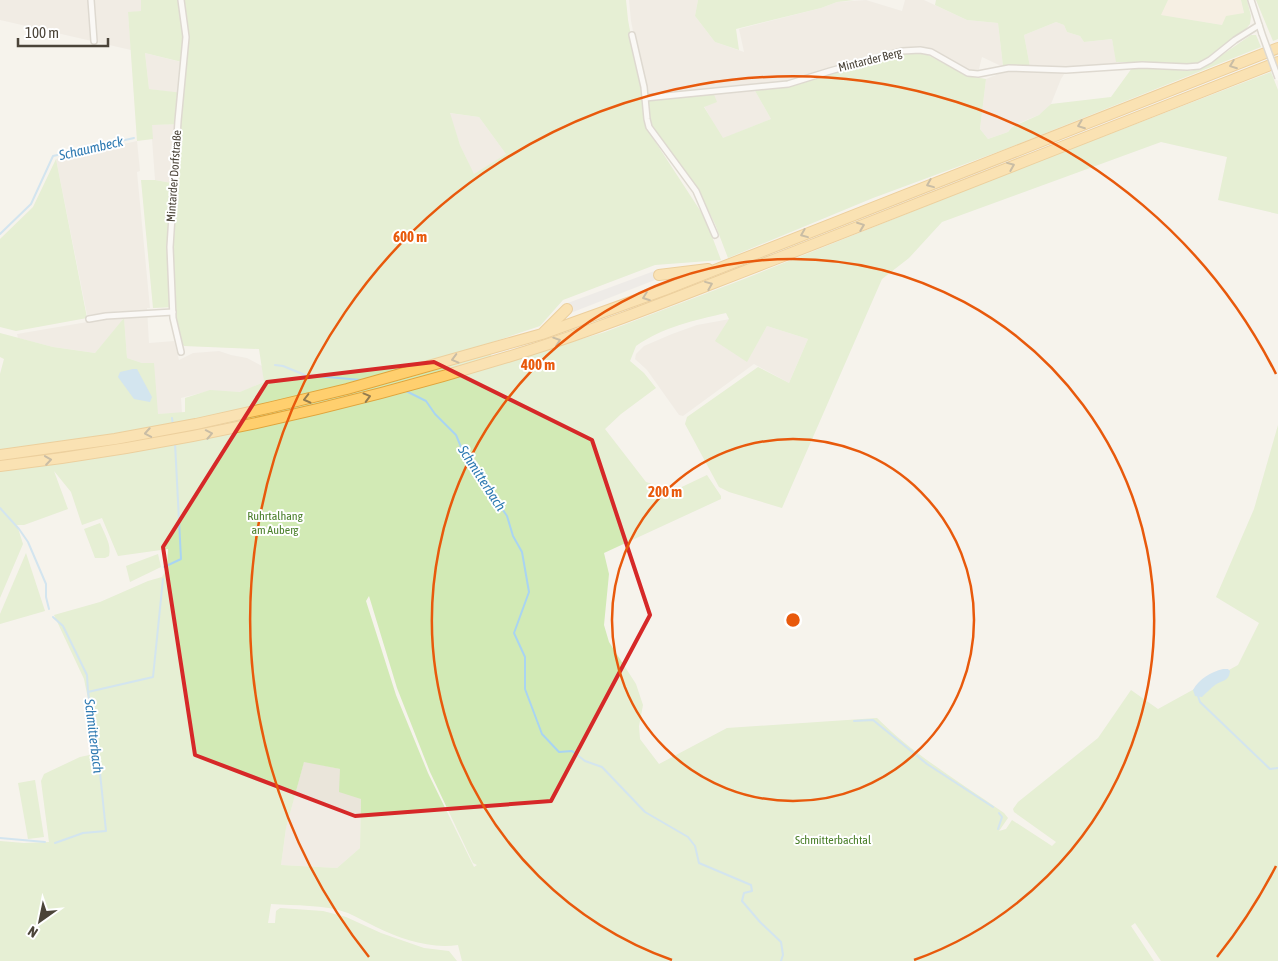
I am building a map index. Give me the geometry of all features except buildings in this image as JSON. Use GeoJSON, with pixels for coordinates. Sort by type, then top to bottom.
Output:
{"type":"FeatureCollection","features":[{"type":"Feature","properties":{"kind":"highway"},"geometry":{"type":"LineString","coordinates":[[0,455],[115,439],[234,416],[347,389],[542,334],[724,267],[1278,48]]}},
{"type":"Feature","properties":{"kind":"highway"},"geometry":{"type":"LineString","coordinates":[[0,466],[116,450],[244,426],[370,396],[526,351],[609,323],[691,292],[1278,62]]}},
{"type":"Feature","properties":{"kind":"highway"},"geometry":{"type":"LineString","coordinates":[[659,275],[724,267]]}},
{"type":"Feature","properties":{"kind":"highway"},"geometry":{"type":"LineString","coordinates":[[542,334],[567,309]]}},
{"type":"Feature","properties":{"kind":"street"},"geometry":{"type":"LineString","coordinates":[[91,0],[94,41]]}},
{"type":"Feature","properties":{"kind":"street","name":"Mintarder Dorfstraße"},"geometry":{"type":"LineString","coordinates":[[181,0],[186,37],[170,236],[173,312],[176,338],[181,352]]}},
{"type":"Feature","properties":{"kind":"street"},"geometry":{"type":"LineString","coordinates":[[1251,0],[1278,78]]}},
{"type":"Feature","properties":{"kind":"street","name":"Mintarder Berg"},"geometry":{"type":"LineString","coordinates":[[645,98],[788,84],[902,51],[920,50],[931,52],[968,73],[978,74],[1009,68],[1066,70],[1142,65],[1199,66],[1259,25]]}},
{"type":"Feature","properties":{"kind":"street"},"geometry":{"type":"LineString","coordinates":[[632,35],[649,127],[696,191],[715,236]]}},
{"type":"Feature","properties":{"kind":"street"},"geometry":{"type":"LineString","coordinates":[[89,319],[173,312]]}},
{"type":"Feature","properties":{"kind":"highlighted area"},"geometry":{"type":"Polygon","coordinates":[[[434,362],[592,440],[650,615],[551,801],[355,816],[195,755],[163,547],[267,382],[434,362]]]}},
{"type":"Feature","properties":{"kind":"shaded area"},"geometry":{"type":"Polygon","coordinates":[[[0,0],[141,0],[141,11],[128,13],[131,50],[0,20],[0,0]]]}},
{"type":"Feature","properties":{"kind":"shaded area"},"geometry":{"type":"Polygon","coordinates":[[[629,0],[698,0],[695,16],[715,42],[744,52],[739,29],[821,8],[837,2],[866,0],[902,11],[905,0],[924,0],[967,20],[998,23],[1003,66],[982,57],[978,73],[969,71],[918,48],[901,48],[830,68],[786,83],[754,89],[771,119],[722,139],[704,106],[646,96],[631,21],[629,0]]]}},
{"type":"Feature","properties":{"kind":"shaded area"},"geometry":{"type":"Polygon","coordinates":[[[1168,0],[1241,0],[1244,14],[1222,25],[1160,15],[1168,0]]]}},
{"type":"Feature","properties":{"kind":"shaded area"},"geometry":{"type":"Polygon","coordinates":[[[1056,22],[1064,25],[1067,32],[1080,36],[1084,42],[1112,39],[1117,64],[1068,68],[1061,79],[1051,104],[1046,110],[1039,115],[1012,126],[1008,132],[988,139],[980,129],[986,79],[996,75],[998,71],[1030,67],[1024,35],[1056,22]]]}},
{"type":"Feature","properties":{"kind":"shaded area"},"geometry":{"type":"Polygon","coordinates":[[[145,53],[181,62],[177,93],[149,89],[145,53]]]}},
{"type":"Feature","properties":{"kind":"shaded area"},"geometry":{"type":"Polygon","coordinates":[[[449,113],[479,117],[506,154],[474,175],[460,145],[449,113]]]}},
{"type":"Feature","properties":{"kind":"shaded area"},"geometry":{"type":"Polygon","coordinates":[[[177,124],[172,183],[155,180],[151,125],[177,124]]]}},
{"type":"Feature","properties":{"kind":"shaded area"},"geometry":{"type":"Polygon","coordinates":[[[137,141],[140,171],[137,172],[150,308],[147,308],[149,343],[174,341],[179,360],[193,353],[219,351],[247,358],[262,366],[264,382],[241,392],[209,391],[181,398],[182,413],[158,414],[142,363],[127,358],[124,319],[95,353],[53,347],[18,338],[17,334],[99,320],[124,318],[123,311],[87,315],[56,159],[137,141]]]}},
{"type":"Feature","properties":{"kind":"shaded area"},"geometry":{"type":"Polygon","coordinates":[[[657,270],[660,278],[568,314],[565,304],[657,270]]]}},
{"type":"Feature","properties":{"kind":"shaded area"},"geometry":{"type":"Polygon","coordinates":[[[730,319],[747,361],[767,326],[808,339],[789,383],[754,364],[683,416],[679,415],[647,370],[635,359],[636,354],[644,346],[672,334],[697,325],[730,319]]]}},
{"type":"Feature","properties":{"kind":"shaded area"},"geometry":{"type":"Polygon","coordinates":[[[304,761],[340,769],[361,799],[360,848],[337,868],[281,865],[286,828],[304,761]]]}},
{"type":"Feature","properties":{"kind":"green space"},"geometry":{"type":"Polygon","coordinates":[[[141,0],[626,0],[643,100],[713,92],[717,102],[704,107],[723,138],[771,119],[754,89],[852,67],[873,65],[903,54],[915,52],[924,53],[968,76],[986,79],[980,129],[988,139],[1008,132],[1012,127],[1039,115],[1051,104],[1111,97],[1132,68],[1143,67],[1190,71],[1206,66],[1251,35],[1256,35],[1261,47],[1003,150],[873,198],[728,258],[715,224],[698,190],[650,124],[645,126],[705,218],[721,260],[655,265],[563,300],[540,326],[487,344],[495,365],[605,332],[1271,72],[1278,90],[1278,214],[1218,200],[1227,157],[1161,142],[942,222],[909,258],[882,279],[782,508],[729,492],[719,487],[685,424],[687,417],[758,367],[789,383],[808,339],[767,326],[747,362],[715,341],[729,319],[726,313],[668,329],[636,346],[630,361],[644,373],[656,388],[621,414],[605,429],[646,482],[661,487],[667,494],[707,475],[721,496],[721,499],[604,553],[609,574],[604,625],[609,642],[636,684],[643,705],[639,726],[640,739],[659,764],[727,728],[877,718],[922,757],[1004,813],[1008,818],[999,831],[1006,829],[1012,820],[1052,846],[1056,842],[1014,812],[1013,809],[1018,802],[1098,738],[1131,690],[1158,709],[1238,665],[1259,623],[1216,597],[1254,509],[1278,425],[1278,961],[1161,961],[1135,923],[1131,926],[1154,961],[462,961],[458,945],[436,946],[405,939],[339,910],[271,904],[268,923],[275,923],[276,911],[280,908],[323,911],[346,917],[381,933],[424,948],[449,951],[457,961],[0,961],[0,841],[24,843],[49,842],[41,781],[44,774],[80,757],[99,753],[84,679],[54,615],[100,602],[148,581],[162,577],[167,568],[168,549],[118,556],[102,518],[82,525],[71,492],[54,471],[68,509],[24,525],[17,525],[23,544],[0,598],[0,374],[4,359],[0,357],[0,333],[53,347],[95,353],[124,318],[127,358],[142,363],[154,363],[158,414],[185,412],[185,398],[210,390],[240,392],[264,382],[259,349],[184,346],[177,332],[175,307],[153,308],[141,180],[155,180],[177,184],[181,124],[152,125],[153,139],[137,141],[128,12],[141,11],[141,0]],[[145,53],[149,89],[183,93],[186,63],[145,53]],[[450,113],[460,145],[474,174],[506,154],[479,117],[450,113]],[[369,596],[366,601],[396,695],[428,773],[474,867],[477,865],[473,863],[430,772],[397,688],[369,596]],[[304,762],[286,828],[281,865],[337,868],[360,848],[361,799],[339,792],[340,769],[304,762]]]}},
{"type":"Feature","properties":{"kind":"green space"},"geometry":{"type":"Polygon","coordinates":[[[698,0],[854,0],[837,2],[821,8],[736,29],[739,50],[715,42],[695,16],[698,0]]]}},
{"type":"Feature","properties":{"kind":"green space"},"geometry":{"type":"Polygon","coordinates":[[[936,0],[1168,0],[1161,15],[1222,25],[1226,16],[1244,13],[1241,0],[1247,0],[1251,16],[1250,24],[1245,30],[1208,59],[1195,64],[1116,62],[1112,39],[1084,42],[1080,36],[1067,32],[1064,25],[1056,22],[1024,35],[1030,67],[1003,66],[998,23],[967,20],[935,5],[936,0]]]}},
{"type":"Feature","properties":{"kind":"green space"},"geometry":{"type":"Polygon","coordinates":[[[1256,0],[1278,0],[1278,39],[1273,41],[1256,0]]]}},
{"type":"Feature","properties":{"kind":"green space"},"geometry":{"type":"Polygon","coordinates":[[[56,159],[87,318],[16,331],[0,327],[0,239],[33,207],[56,159]]]}},
{"type":"Feature","properties":{"kind":"green space"},"geometry":{"type":"Polygon","coordinates":[[[100,523],[110,552],[109,556],[105,558],[95,558],[84,529],[100,523]]]}},
{"type":"Feature","properties":{"kind":"green space"},"geometry":{"type":"Polygon","coordinates":[[[26,553],[45,611],[0,624],[0,614],[26,553]]]}},
{"type":"Feature","properties":{"kind":"green space"},"geometry":{"type":"Polygon","coordinates":[[[158,554],[161,567],[130,582],[126,566],[158,554]]]}},
{"type":"Feature","properties":{"kind":"green space"},"geometry":{"type":"Polygon","coordinates":[[[35,780],[44,837],[28,839],[18,783],[35,780]]]}},
{"type":"Feature","properties":{"kind":"water"},"geometry":{"type":"Polygon","coordinates":[[[137,369],[152,397],[150,402],[134,399],[118,377],[120,372],[137,369]]]}},
{"type":"Feature","properties":{"kind":"water"},"geometry":{"type":"Polygon","coordinates":[[[1223,669],[1230,671],[1227,679],[1215,685],[1202,697],[1195,696],[1193,690],[1202,679],[1223,669]]]}},
{"type":"Feature","properties":{"kind":"waterway","name":"Schaumbeck"},"geometry":{"type":"LineString","coordinates":[[0,234],[31,204],[53,156],[134,138]]}},
{"type":"Feature","properties":{"kind":"waterway","name":"Schmitterbach"},"geometry":{"type":"LineString","coordinates":[[275,365],[283,366],[305,375],[361,380]]}},
{"type":"Feature","properties":{"kind":"waterway","name":"Schmitterbach"},"geometry":{"type":"LineString","coordinates":[[406,391],[426,401],[435,414],[456,435],[464,454],[480,471],[507,516],[513,536],[522,552],[529,592],[514,633],[525,657],[525,689],[542,734],[559,752],[572,751],[585,761],[602,767],[645,812],[688,837],[695,846],[699,863],[751,885],[752,891],[744,893],[742,901],[781,942],[783,955],[781,961]]}},
{"type":"Feature","properties":{"kind":"waterway","name":"Schmitterbach"},"geometry":{"type":"LineString","coordinates":[[172,418],[173,426]]}},
{"type":"Feature","properties":{"kind":"waterway","name":"Schmitterbach"},"geometry":{"type":"LineString","coordinates":[[164,567],[181,559],[175,443]]}},
{"type":"Feature","properties":{"kind":"waterway"},"geometry":{"type":"LineString","coordinates":[[0,508],[28,542],[46,584],[46,597],[49,609]]}},
{"type":"Feature","properties":{"kind":"waterway","name":"Schmitterbach"},"geometry":{"type":"LineString","coordinates":[[55,843],[83,833],[106,831],[88,692],[153,677],[163,579]]}},
{"type":"Feature","properties":{"kind":"waterway"},"geometry":{"type":"LineString","coordinates":[[53,617],[63,626],[87,675],[88,692]]}},
{"type":"Feature","properties":{"kind":"waterway"},"geometry":{"type":"LineString","coordinates":[[1198,696],[1200,702],[1270,769],[1278,768]]}},
{"type":"Feature","properties":{"kind":"waterway"},"geometry":{"type":"LineString","coordinates":[[854,721],[873,720],[927,764],[993,807]]}},
{"type":"Feature","properties":{"kind":"waterway"},"geometry":{"type":"LineString","coordinates":[[998,829],[1002,817],[999,813]]}},
{"type":"Feature","properties":{"kind":"waterway","name":"Schmitterbach"},"geometry":{"type":"LineString","coordinates":[[0,838],[45,842]]}},
{"type":"Feature","properties":{"kind":"park label","name":"Ruhrtalhang am Auberg"},"geometry":{"type":"Point","coordinates":[275,523]}},
{"type":"Feature","properties":{"kind":"park label","name":"Schmitterbachtal"},"geometry":{"type":"Point","coordinates":[833,840]}}]}
